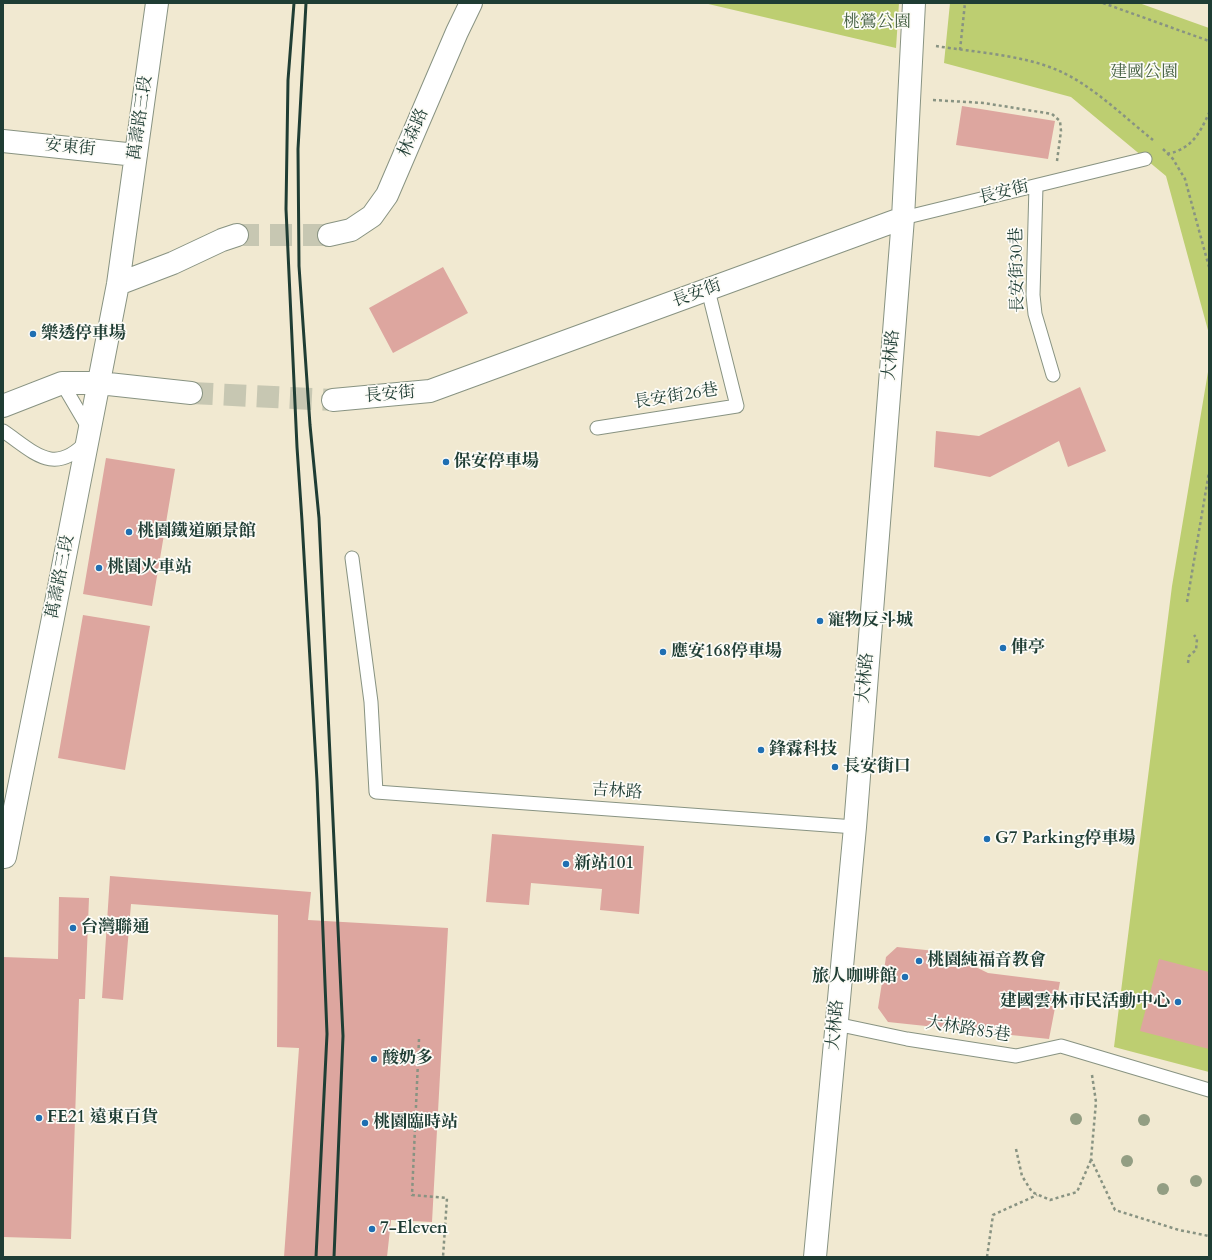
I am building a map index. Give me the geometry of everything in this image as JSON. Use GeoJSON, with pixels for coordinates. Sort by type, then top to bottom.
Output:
{"type":"FeatureCollection","features":[{"type":"Feature","properties":{"kind":"street","name":"萬壽路三段"},"geometry":{"type":"LineString","coordinates":[[3,857],[5,858],[117,289],[157,3]]}},
{"type":"Feature","properties":{"kind":"street","name":"林森路"},"geometry":{"type":"LineString","coordinates":[[328,236],[351,230],[372,216],[387,195],[457,32],[471,3]]}},
{"type":"Feature","properties":{"kind":"street","name":"大林路"},"geometry":{"type":"LineString","coordinates":[[815,1257],[855,827],[903,218],[914,3]]}},
{"type":"Feature","properties":{"kind":"street","name":"安東街"},"geometry":{"type":"LineString","coordinates":[[3,141],[136,155]]}},
{"type":"Feature","properties":{"kind":"street","name":"長安街"},"geometry":{"type":"LineString","coordinates":[[333,400],[430,391],[903,218]]}},
{"type":"Feature","properties":{"kind":"street"},"geometry":{"type":"LineString","coordinates":[[117,289],[222,240],[237,235]]}},
{"type":"Feature","properties":{"kind":"street"},"geometry":{"type":"LineString","coordinates":[[3,406],[62,383],[99,383],[191,393]]}},
{"type":"Feature","properties":{"kind":"lane","name":"長安街"},"geometry":{"type":"LineString","coordinates":[[903,218],[1145,159]]}},
{"type":"Feature","properties":{"kind":"lane","name":"長安街30巷"},"geometry":{"type":"LineString","coordinates":[[1036,186],[1033,295],[1034,314],[1053,375]]}},
{"type":"Feature","properties":{"kind":"lane","name":"長安街26巷"},"geometry":{"type":"LineString","coordinates":[[597,428],[737,406],[708,290]]}},
{"type":"Feature","properties":{"kind":"lane"},"geometry":{"type":"LineString","coordinates":[[3,431],[41,457],[52,460],[71,456],[80,450],[88,435],[62,383]]}},
{"type":"Feature","properties":{"kind":"lane","name":"吉林路"},"geometry":{"type":"LineString","coordinates":[[352,558],[371,702],[376,792],[855,827]]}},
{"type":"Feature","properties":{"kind":"lane","name":"大林路85巷"},"geometry":{"type":"LineString","coordinates":[[836,1024],[907,1039],[1016,1056],[1061,1046],[1209,1090]]}},
{"type":"Feature","properties":{"kind":"path"},"geometry":{"type":"LineString","coordinates":[[960,50],[964,3]]}},
{"type":"Feature","properties":{"kind":"path"},"geometry":{"type":"LineString","coordinates":[[1103,3],[1209,41]]}},
{"type":"Feature","properties":{"kind":"path"},"geometry":{"type":"LineString","coordinates":[[912,42],[1022,59],[1057,70],[1086,86],[1158,144],[1173,159],[1185,179],[1209,267]]}},
{"type":"Feature","properties":{"kind":"path"},"geometry":{"type":"LineString","coordinates":[[909,99],[984,103],[1052,114],[1060,121],[1061,131],[1057,181]]}},
{"type":"Feature","properties":{"kind":"path"},"geometry":{"type":"LineString","coordinates":[[1145,159],[1175,152],[1190,144],[1201,131],[1209,114]]}},
{"type":"Feature","properties":{"kind":"path"},"geometry":{"type":"LineString","coordinates":[[1188,602],[1209,472]]}},
{"type":"Feature","properties":{"kind":"path"},"geometry":{"type":"LineString","coordinates":[[1188,663],[1189,656],[1196,650],[1197,639],[1194,635]]}},
{"type":"Feature","properties":{"kind":"path"},"geometry":{"type":"LineString","coordinates":[[419,1039],[412,1195],[448,1198],[443,1257]]}},
{"type":"Feature","properties":{"kind":"path"},"geometry":{"type":"LineString","coordinates":[[1016,1149],[1022,1176],[1032,1192],[1050,1200],[1077,1192],[1091,1159],[1096,1102],[1090,1055]]}},
{"type":"Feature","properties":{"kind":"path"},"geometry":{"type":"LineString","coordinates":[[1091,1159],[1115,1210],[1179,1230],[1209,1236]]}},
{"type":"Feature","properties":{"kind":"path"},"geometry":{"type":"LineString","coordinates":[[987,1257],[993,1216],[1037,1194]]}},
{"type":"Feature","properties":{"kind":"green space","name":"桃鶯公園"},"geometry":{"type":"Polygon","coordinates":[[[704,3],[899,3],[896,48],[704,3]]]}},
{"type":"Feature","properties":{"kind":"green space","name":"建國公園"},"geometry":{"type":"Polygon","coordinates":[[[950,3],[1139,3],[1209,28],[1209,334],[1166,176],[1071,97],[944,63],[950,3]]]}},
{"type":"Feature","properties":{"kind":"green space"},"geometry":{"type":"Polygon","coordinates":[[[1209,366],[1209,1072],[1114,1047],[1172,586],[1209,366]]]}},
{"type":"Feature","properties":{"kind":"building"},"geometry":{"type":"Polygon","coordinates":[[[962,106],[1055,121],[1048,159],[956,145],[962,106]]]}},
{"type":"Feature","properties":{"kind":"building"},"geometry":{"type":"Polygon","coordinates":[[[443,267],[468,313],[393,353],[369,308],[443,267]]]}},
{"type":"Feature","properties":{"kind":"building"},"geometry":{"type":"Polygon","coordinates":[[[1080,387],[1106,451],[1068,467],[1059,441],[990,477],[934,467],[936,431],[979,436],[1080,387]]]}},
{"type":"Feature","properties":{"kind":"building","name":"桃園鐵道願景館"},"geometry":{"type":"Polygon","coordinates":[[[106,458],[175,469],[152,606],[83,594],[106,458]]]}},
{"type":"Feature","properties":{"kind":"building"},"geometry":{"type":"Polygon","coordinates":[[[83,615],[150,626],[125,770],[58,758],[83,615]]]}},
{"type":"Feature","properties":{"kind":"building","name":"新站101"},"geometry":{"type":"Polygon","coordinates":[[[492,834],[644,846],[639,914],[600,910],[602,889],[531,883],[529,905],[486,902],[492,834]]]}},
{"type":"Feature","properties":{"kind":"building","name":"桃園臨時站"},"geometry":{"type":"Polygon","coordinates":[[[110,876],[311,892],[308,920],[448,928],[432,1222],[391,1220],[387,1257],[284,1257],[299,1048],[277,1047],[278,915],[131,904],[123,1000],[102,998],[110,876]]]}},
{"type":"Feature","properties":{"kind":"building","name":"FE21 遠東百貨"},"geometry":{"type":"Polygon","coordinates":[[[59,897],[89,898],[85,999],[79,999],[71,1239],[3,1237],[3,957],[58,959],[59,897]]]}},
{"type":"Feature","properties":{"kind":"building"},"geometry":{"type":"Polygon","coordinates":[[[897,947],[945,952],[988,973],[1060,982],[1049,1039],[888,1022],[878,1008],[886,957],[897,947]]]}},
{"type":"Feature","properties":{"kind":"building","name":"建國雲林市民活動中心"},"geometry":{"type":"Polygon","coordinates":[[[1159,959],[1209,972],[1209,1049],[1140,1031],[1159,959]]]}},
{"type":"Feature","properties":{"kind":"tunnel"},"geometry":{"type":"LineString","coordinates":[[237,235],[329,235]]}},
{"type":"Feature","properties":{"kind":"tunnel"},"geometry":{"type":"LineString","coordinates":[[191,393],[333,400]]}},
{"type":"Feature","properties":{"kind":"railway"},"geometry":{"type":"LineString","coordinates":[[294,3],[288,80],[286,209],[297,447],[317,781],[327,1034],[316,1257]]}},
{"type":"Feature","properties":{"kind":"railway"},"geometry":{"type":"LineString","coordinates":[[306,3],[298,149],[299,266],[310,425],[319,518],[343,1036],[334,1257]]}},
{"type":"Feature","properties":{"kind":"place","name":"樂透停車場"},"geometry":{"type":"Point","coordinates":[33,334]}},
{"type":"Feature","properties":{"kind":"place","name":"保安停車場"},"geometry":{"type":"Point","coordinates":[446,462]}},
{"type":"Feature","properties":{"kind":"place","name":"桃園鐵道願景館"},"geometry":{"type":"Point","coordinates":[129,532]}},
{"type":"Feature","properties":{"kind":"place","name":"桃園火車站"},"geometry":{"type":"Point","coordinates":[99,568]}},
{"type":"Feature","properties":{"kind":"place","name":"寵物反斗城"},"geometry":{"type":"Point","coordinates":[820,621]}},
{"type":"Feature","properties":{"kind":"place","name":"俥亭"},"geometry":{"type":"Point","coordinates":[1003,648]}},
{"type":"Feature","properties":{"kind":"place","name":"應安168停車場"},"geometry":{"type":"Point","coordinates":[663,652]}},
{"type":"Feature","properties":{"kind":"place","name":"鋒霖科技"},"geometry":{"type":"Point","coordinates":[761,750]}},
{"type":"Feature","properties":{"kind":"place","name":"長安街口"},"geometry":{"type":"Point","coordinates":[835,767]}},
{"type":"Feature","properties":{"kind":"place","name":"G7 Parking停車場"},"geometry":{"type":"Point","coordinates":[987,839]}},
{"type":"Feature","properties":{"kind":"place","name":"新站101"},"geometry":{"type":"Point","coordinates":[566,864]}},
{"type":"Feature","properties":{"kind":"place","name":"台灣聯通"},"geometry":{"type":"Point","coordinates":[73,928]}},
{"type":"Feature","properties":{"kind":"place","name":"桃園純福音教會"},"geometry":{"type":"Point","coordinates":[919,961]}},
{"type":"Feature","properties":{"kind":"place","name":"旅人咖啡館"},"geometry":{"type":"Point","coordinates":[905,977]}},
{"type":"Feature","properties":{"kind":"place","name":"建國雲林市民活動中心"},"geometry":{"type":"Point","coordinates":[1178,1002]}},
{"type":"Feature","properties":{"kind":"place","name":"酸奶多"},"geometry":{"type":"Point","coordinates":[374,1059]}},
{"type":"Feature","properties":{"kind":"place","name":"FE21 遠東百貨"},"geometry":{"type":"Point","coordinates":[39,1118]}},
{"type":"Feature","properties":{"kind":"place","name":"桃園臨時站"},"geometry":{"type":"Point","coordinates":[365,1123]}},
{"type":"Feature","properties":{"kind":"place","name":"7-Eleven"},"geometry":{"type":"Point","coordinates":[372,1229]}}]}
